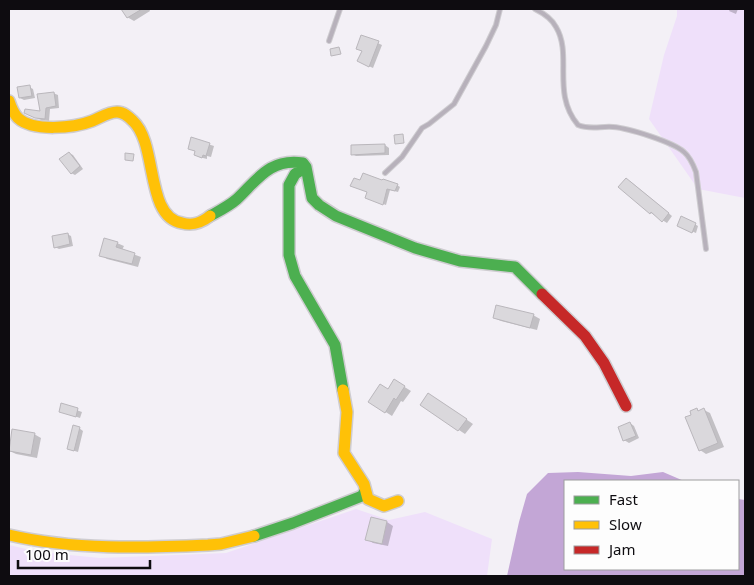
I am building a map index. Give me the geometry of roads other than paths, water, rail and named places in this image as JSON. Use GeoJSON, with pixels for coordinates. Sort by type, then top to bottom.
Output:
{"type":"FeatureCollection","features":[{"type":"Feature","properties":{"kind":"street"},"geometry":{"type":"LineString","coordinates":[[9,101],[19,120],[35,127],[54,128],[90,122],[106,114],[118,112],[126,115],[140,129],[160,203],[166,214],[179,224],[192,225],[205,220],[234,201],[263,172],[295,162],[303,163],[306,167],[312,198],[336,216],[415,248],[460,261],[515,267],[585,336],[604,362],[626,406]]}},
{"type":"Feature","properties":{"kind":"street"},"geometry":{"type":"LineString","coordinates":[[306,167],[296,174],[289,184],[289,255],[296,276],[335,345],[347,412],[344,453],[364,484],[368,498],[384,506],[398,501]]}},
{"type":"Feature","properties":{"kind":"street"},"geometry":{"type":"LineString","coordinates":[[9,535],[30,541],[96,547],[219,544],[262,534],[290,524],[362,496],[365,491]]}},
{"type":"Feature","properties":{"kind":"lane"},"geometry":{"type":"LineString","coordinates":[[329,41],[340,9]]}},
{"type":"Feature","properties":{"kind":"lane"},"geometry":{"type":"LineString","coordinates":[[385,173],[402,157],[422,128],[454,104],[486,46],[496,25],[500,9]]}},
{"type":"Feature","properties":{"kind":"lane"},"geometry":{"type":"LineString","coordinates":[[535,9],[544,14],[556,26],[562,44],[563,92],[571,114],[578,125],[589,128],[614,127],[645,135],[676,146],[685,152],[696,172],[706,249]]}}]}
